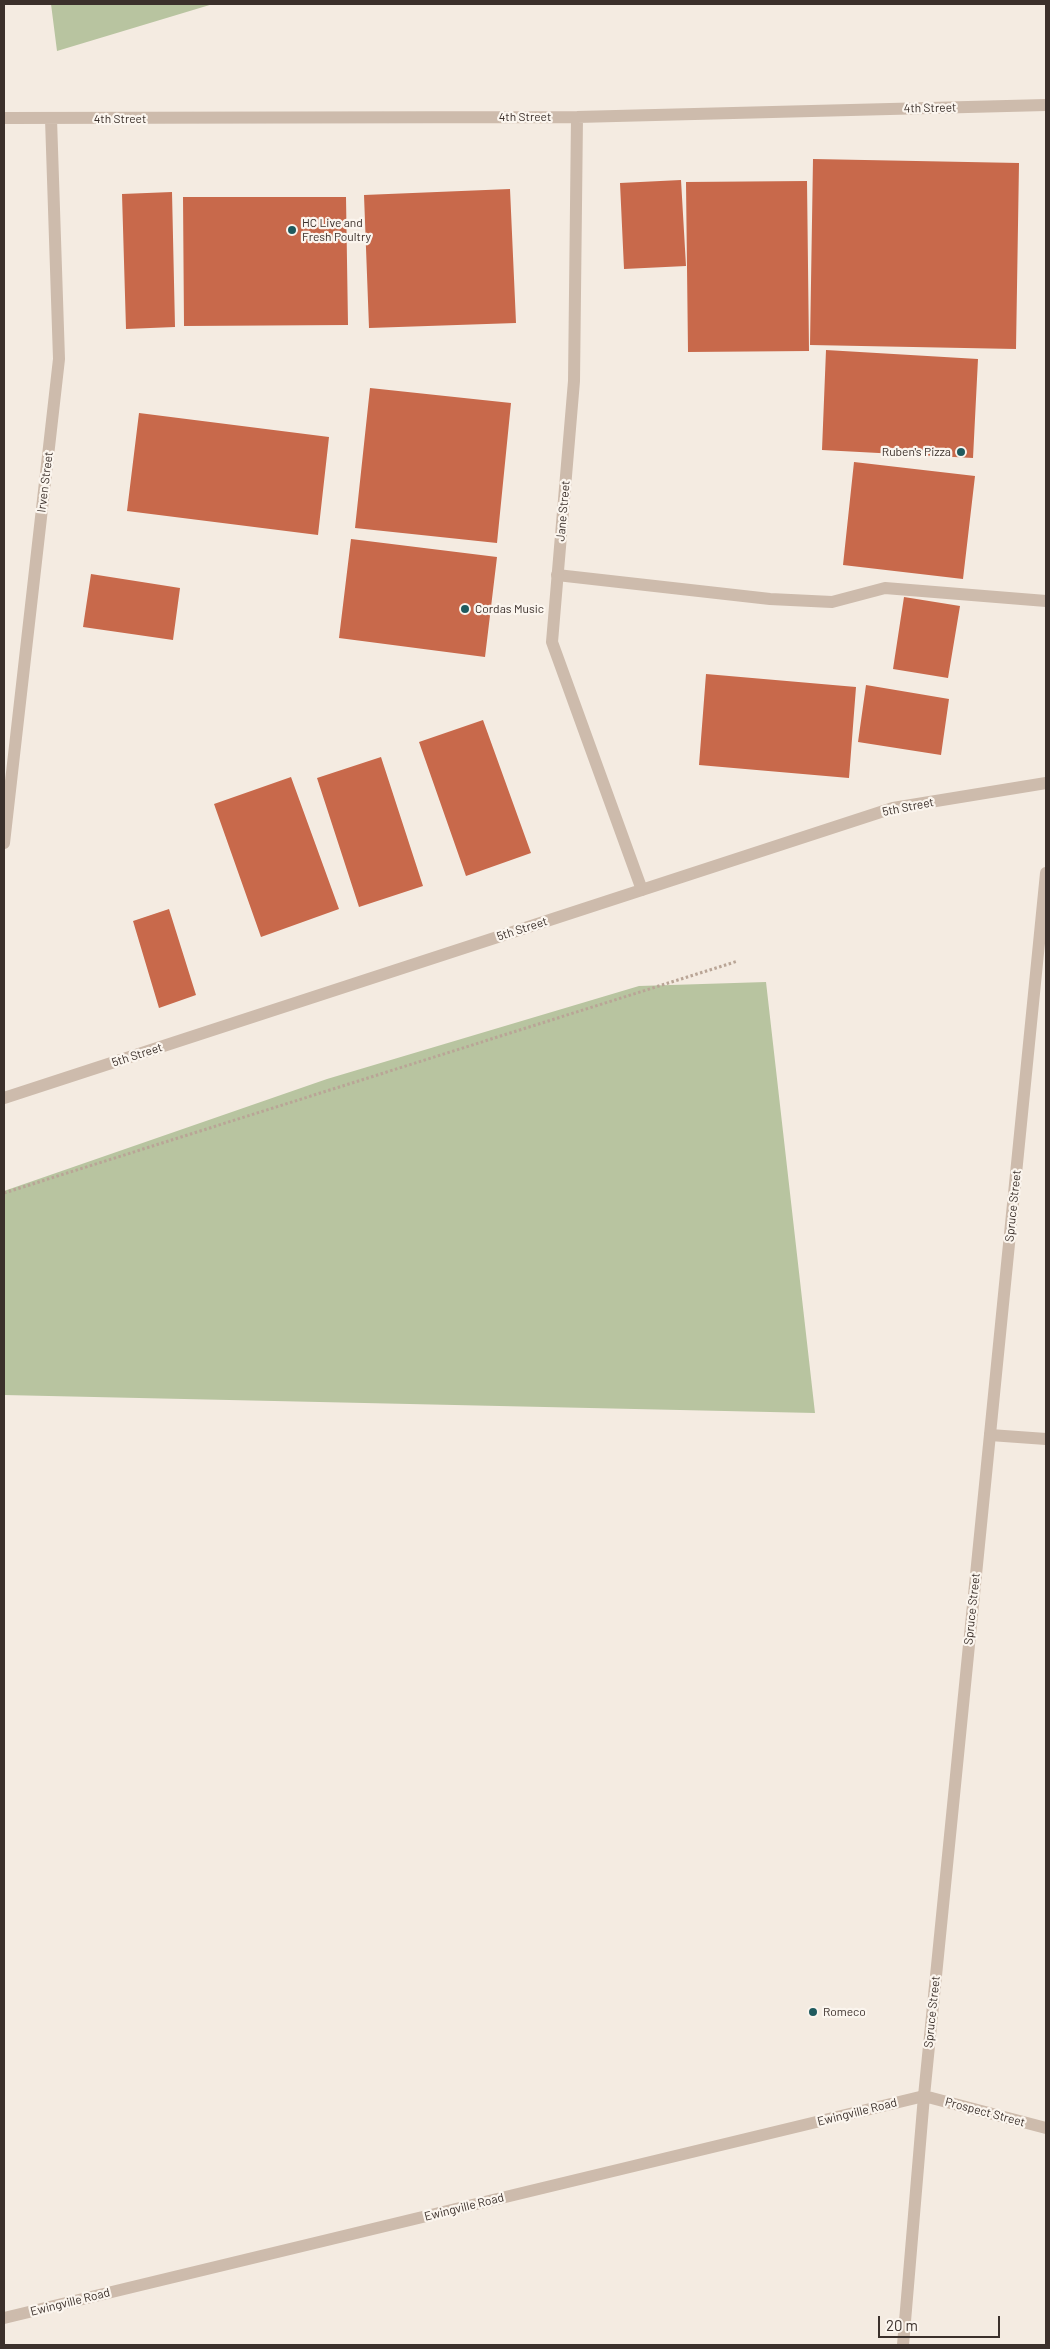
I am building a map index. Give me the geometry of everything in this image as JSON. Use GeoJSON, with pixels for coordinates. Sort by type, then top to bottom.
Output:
{"type":"FeatureCollection","features":[{"type":"Feature","properties":{"kind":"street","name":"4th Street"},"geometry":{"type":"LineString","coordinates":[[4,118],[577,117],[1046,105]]}},
{"type":"Feature","properties":{"kind":"street","name":"Jane Street"},"geometry":{"type":"LineString","coordinates":[[577,117],[574,381],[552,642],[642,890]]}},
{"type":"Feature","properties":{"kind":"street","name":"Irven Street"},"geometry":{"type":"LineString","coordinates":[[4,843],[60,359],[51,119]]}},
{"type":"Feature","properties":{"kind":"street"},"geometry":{"type":"LineString","coordinates":[[557,575],[770,599],[832,602],[885,588],[1046,601]]}},
{"type":"Feature","properties":{"kind":"street","name":"5th Street"},"geometry":{"type":"LineString","coordinates":[[4,1098],[893,808],[1046,783]]}},
{"type":"Feature","properties":{"kind":"street","name":"Spruce Street"},"geometry":{"type":"LineString","coordinates":[[903,2345],[924,2096],[1046,873]]}},
{"type":"Feature","properties":{"kind":"street"},"geometry":{"type":"LineString","coordinates":[[990,1435],[1046,1439]]}},
{"type":"Feature","properties":{"kind":"street","name":"Prospect Street"},"geometry":{"type":"LineString","coordinates":[[924,2096],[1046,2128]]}},
{"type":"Feature","properties":{"kind":"street","name":"Ewingville Road"},"geometry":{"type":"LineString","coordinates":[[4,2318],[924,2096]]}},
{"type":"Feature","properties":{"kind":"path"},"geometry":{"type":"LineString","coordinates":[[4,1193],[738,961]]}},
{"type":"Feature","properties":{"kind":"green space"},"geometry":{"type":"Polygon","coordinates":[[[51,4],[213,4],[57,51],[51,4]]]}},
{"type":"Feature","properties":{"kind":"green space"},"geometry":{"type":"Polygon","coordinates":[[[766,982],[815,1413],[4,1395],[4,1191],[327,1079],[639,986],[766,982]]]}},
{"type":"Feature","properties":{"kind":"building"},"geometry":{"type":"Polygon","coordinates":[[[813,159],[1019,163],[1016,349],[810,345],[813,159]]]}},
{"type":"Feature","properties":{"kind":"building"},"geometry":{"type":"Polygon","coordinates":[[[681,180],[686,266],[624,269],[620,183],[681,180]]]}},
{"type":"Feature","properties":{"kind":"building"},"geometry":{"type":"Polygon","coordinates":[[[807,181],[809,351],[688,352],[686,182],[807,181]]]}},
{"type":"Feature","properties":{"kind":"building"},"geometry":{"type":"Polygon","coordinates":[[[510,189],[516,323],[369,328],[364,195],[510,189]]]}},
{"type":"Feature","properties":{"kind":"building"},"geometry":{"type":"Polygon","coordinates":[[[172,192],[175,327],[126,329],[122,194],[172,192]]]}},
{"type":"Feature","properties":{"kind":"building"},"geometry":{"type":"Polygon","coordinates":[[[183,197],[346,197],[348,325],[184,326],[183,197]]]}},
{"type":"Feature","properties":{"kind":"building"},"geometry":{"type":"Polygon","coordinates":[[[826,350],[978,359],[973,458],[822,450],[826,350]]]}},
{"type":"Feature","properties":{"kind":"building"},"geometry":{"type":"Polygon","coordinates":[[[370,388],[511,403],[497,543],[355,528],[370,388]]]}},
{"type":"Feature","properties":{"kind":"building"},"geometry":{"type":"Polygon","coordinates":[[[139,413],[329,437],[318,535],[127,511],[139,413]]]}},
{"type":"Feature","properties":{"kind":"building"},"geometry":{"type":"Polygon","coordinates":[[[854,462],[975,476],[963,579],[843,565],[854,462]]]}},
{"type":"Feature","properties":{"kind":"building"},"geometry":{"type":"Polygon","coordinates":[[[351,539],[497,557],[485,657],[339,638],[351,539]]]}},
{"type":"Feature","properties":{"kind":"building"},"geometry":{"type":"Polygon","coordinates":[[[91,574],[180,588],[173,640],[83,627],[91,574]]]}},
{"type":"Feature","properties":{"kind":"building"},"geometry":{"type":"Polygon","coordinates":[[[904,597],[960,606],[948,678],[893,669],[904,597]]]}},
{"type":"Feature","properties":{"kind":"building"},"geometry":{"type":"Polygon","coordinates":[[[706,674],[856,687],[849,778],[699,765],[706,674]]]}},
{"type":"Feature","properties":{"kind":"building"},"geometry":{"type":"Polygon","coordinates":[[[866,685],[949,699],[941,755],[858,742],[866,685]]]}},
{"type":"Feature","properties":{"kind":"building"},"geometry":{"type":"Polygon","coordinates":[[[483,720],[531,853],[466,876],[419,742],[483,720]]]}},
{"type":"Feature","properties":{"kind":"building"},"geometry":{"type":"Polygon","coordinates":[[[381,757],[423,886],[359,907],[317,778],[381,757]]]}},
{"type":"Feature","properties":{"kind":"building"},"geometry":{"type":"Polygon","coordinates":[[[291,777],[339,909],[261,937],[214,804],[291,777]]]}},
{"type":"Feature","properties":{"kind":"building"},"geometry":{"type":"Polygon","coordinates":[[[169,909],[196,995],[159,1008],[133,921],[169,909]]]}},
{"type":"Feature","properties":{"kind":"place","name":"HC Live and Fresh Poultry"},"geometry":{"type":"Point","coordinates":[292,230]}},
{"type":"Feature","properties":{"kind":"place","name":"Ruben's Pizza"},"geometry":{"type":"Point","coordinates":[961,452]}},
{"type":"Feature","properties":{"kind":"place","name":"Cordas Music"},"geometry":{"type":"Point","coordinates":[465,609]}},
{"type":"Feature","properties":{"kind":"place","name":"Romeco"},"geometry":{"type":"Point","coordinates":[813,2012]}}]}
